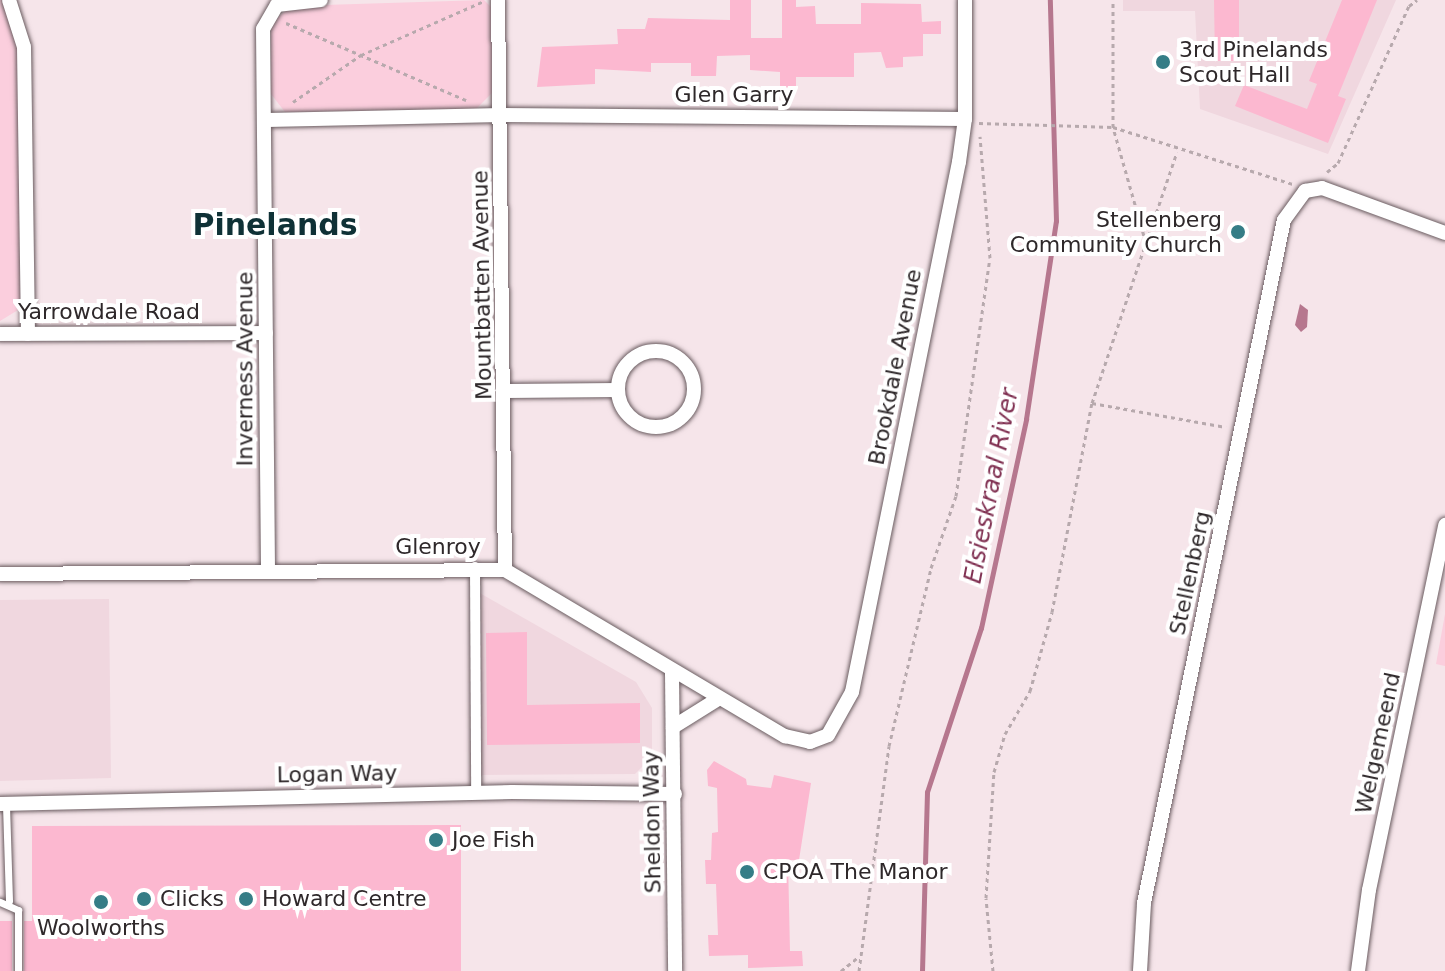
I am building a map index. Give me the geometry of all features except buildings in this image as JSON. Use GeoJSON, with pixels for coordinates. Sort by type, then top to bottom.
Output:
{"type":"FeatureCollection","features":[{"type":"Feature","properties":{"kind":"street"},"geometry":{"type":"LineString","coordinates":[[9,0],[24,47],[28,334]]}},
{"type":"Feature","properties":{"kind":"street"},"geometry":{"type":"LineString","coordinates":[[267,15],[291,1],[321,0]]}},
{"type":"Feature","properties":{"kind":"street","name":"Mountbatten Avenue"},"geometry":{"type":"LineString","coordinates":[[498,0],[506,391],[505,570]]}},
{"type":"Feature","properties":{"kind":"street","name":"Brookdale Avenue"},"geometry":{"type":"LineString","coordinates":[[828,735],[852,692],[965,119],[965,0]]}},
{"type":"Feature","properties":{"kind":"street","name":"Inverness Avenue"},"geometry":{"type":"LineString","coordinates":[[267,15],[263,29],[267,120],[268,569]]}},
{"type":"Feature","properties":{"kind":"street"},"geometry":{"type":"LineString","coordinates":[[267,120],[502,115]]}},
{"type":"Feature","properties":{"kind":"street","name":"Glen Garry"},"geometry":{"type":"LineString","coordinates":[[502,115],[965,119]]}},
{"type":"Feature","properties":{"kind":"street"},"geometry":{"type":"LineString","coordinates":[[1305,191],[1338,191],[1445,233]]}},
{"type":"Feature","properties":{"kind":"street","name":"Stellenberg"},"geometry":{"type":"LineString","coordinates":[[1140,971],[1144,903],[1284,220],[1305,191]]}},
{"type":"Feature","properties":{"kind":"street","name":"Yarrowdale Road"},"geometry":{"type":"LineString","coordinates":[[0,334],[266,333]]}},
{"type":"Feature","properties":{"kind":"street"},"geometry":{"type":"LineString","coordinates":[[654,350],[681,359],[695,388],[688,411],[663,427],[632,419],[618,390],[627,363],[654,350]]}},
{"type":"Feature","properties":{"kind":"street"},"geometry":{"type":"LineString","coordinates":[[506,391],[618,390]]}},
{"type":"Feature","properties":{"kind":"street","name":"Welgemeend"},"geometry":{"type":"LineString","coordinates":[[1358,971],[1369,890],[1445,525]]}},
{"type":"Feature","properties":{"kind":"street"},"geometry":{"type":"LineString","coordinates":[[475,567],[476,793]]}},
{"type":"Feature","properties":{"kind":"street","name":"Glenroy"},"geometry":{"type":"LineString","coordinates":[[0,574],[475,567],[505,570],[672,673],[785,736],[810,742],[828,735]]}},
{"type":"Feature","properties":{"kind":"street","name":"Sheldon Way"},"geometry":{"type":"LineString","coordinates":[[672,673],[675,971]]}},
{"type":"Feature","properties":{"kind":"street"},"geometry":{"type":"LineString","coordinates":[[673,727],[718,699]]}},
{"type":"Feature","properties":{"kind":"street","name":"Logan Way"},"geometry":{"type":"LineString","coordinates":[[3,804],[512,792],[675,794]]}},
{"type":"Feature","properties":{"kind":"lane"},"geometry":{"type":"LineString","coordinates":[[3,804],[9,901],[18,910],[18,971]]}},
{"type":"Feature","properties":{"kind":"lane"},"geometry":{"type":"LineString","coordinates":[[0,902],[9,901]]}},
{"type":"Feature","properties":{"kind":"path"},"geometry":{"type":"LineString","coordinates":[[291,104],[361,55],[486,0]]}},
{"type":"Feature","properties":{"kind":"path"},"geometry":{"type":"LineString","coordinates":[[1113,0],[1113,127],[1146,243]]}},
{"type":"Feature","properties":{"kind":"path"},"geometry":{"type":"LineString","coordinates":[[859,971],[858,957],[889,746],[931,568],[956,496],[990,258],[979,123],[996,127],[1113,127],[1178,151],[1277,175],[1305,191],[1338,163],[1409,6],[1417,0]]}},
{"type":"Feature","properties":{"kind":"path"},"geometry":{"type":"LineString","coordinates":[[267,15],[474,103]]}},
{"type":"Feature","properties":{"kind":"path"},"geometry":{"type":"LineString","coordinates":[[993,971],[986,898],[994,772],[1005,734],[1030,691],[1052,612],[1092,403],[1178,151]]}},
{"type":"Feature","properties":{"kind":"path"},"geometry":{"type":"LineString","coordinates":[[1092,403],[1242,430]]}},
{"type":"Feature","properties":{"kind":"path"},"geometry":{"type":"LineString","coordinates":[[841,971],[858,957]]}},
{"type":"Feature","properties":{"kind":"shaded area"},"geometry":{"type":"Polygon","coordinates":[[[0,0],[5,0],[21,59],[23,299],[18,310],[0,321],[0,0]]]}},
{"type":"Feature","properties":{"kind":"shaded area"},"geometry":{"type":"Polygon","coordinates":[[[484,0],[494,10],[493,92],[476,109],[285,112],[271,94],[271,23],[292,6],[484,0]]]}},
{"type":"Feature","properties":{"kind":"shaded area"},"geometry":{"type":"Polygon","coordinates":[[[1123,0],[1396,0],[1328,154],[1200,109],[1195,11],[1123,11],[1123,0]]]}},
{"type":"Feature","properties":{"kind":"shaded area"},"geometry":{"type":"Polygon","coordinates":[[[1300,304],[1308,310],[1307,327],[1301,332],[1295,325],[1300,304]]]}},
{"type":"Feature","properties":{"kind":"shaded area"},"geometry":{"type":"Polygon","coordinates":[[[478,592],[636,682],[652,708],[652,757],[635,774],[478,775],[478,592]]]}},
{"type":"Feature","properties":{"kind":"shaded area"},"geometry":{"type":"Polygon","coordinates":[[[109,599],[111,778],[0,781],[0,600],[109,599]]]}},
{"type":"Feature","properties":{"kind":"shaded area"},"geometry":{"type":"Polygon","coordinates":[[[1445,614],[1445,666],[1436,664],[1445,614]]]}},
{"type":"Feature","properties":{"kind":"waterway","name":"Elsieskraal River"},"geometry":{"type":"LineString","coordinates":[[922,971],[927,792],[981,628],[1026,419],[1056,221],[1050,0]]}},
{"type":"Feature","properties":{"kind":"place","name":"3rd Pinelands Scout Hall"},"geometry":{"type":"Point","coordinates":[1163,62]}},
{"type":"Feature","properties":{"kind":"place","name":"Stellenberg Community Church"},"geometry":{"type":"Point","coordinates":[1238,232]}},
{"type":"Feature","properties":{"kind":"place","name":"Joe Fish"},"geometry":{"type":"Point","coordinates":[436,840]}},
{"type":"Feature","properties":{"kind":"place","name":"CPOA The Manor"},"geometry":{"type":"Point","coordinates":[747,872]}},
{"type":"Feature","properties":{"kind":"place","name":"Clicks"},"geometry":{"type":"Point","coordinates":[144,899]}},
{"type":"Feature","properties":{"kind":"place","name":"Howard Centre"},"geometry":{"type":"Point","coordinates":[246,899]}},
{"type":"Feature","properties":{"kind":"place","name":"Woolworths"},"geometry":{"type":"Point","coordinates":[101,902]}},
{"type":"Feature","properties":{"kind":"district","name":"Pinelands"},"geometry":{"type":"Point","coordinates":[275,225]}}]}
